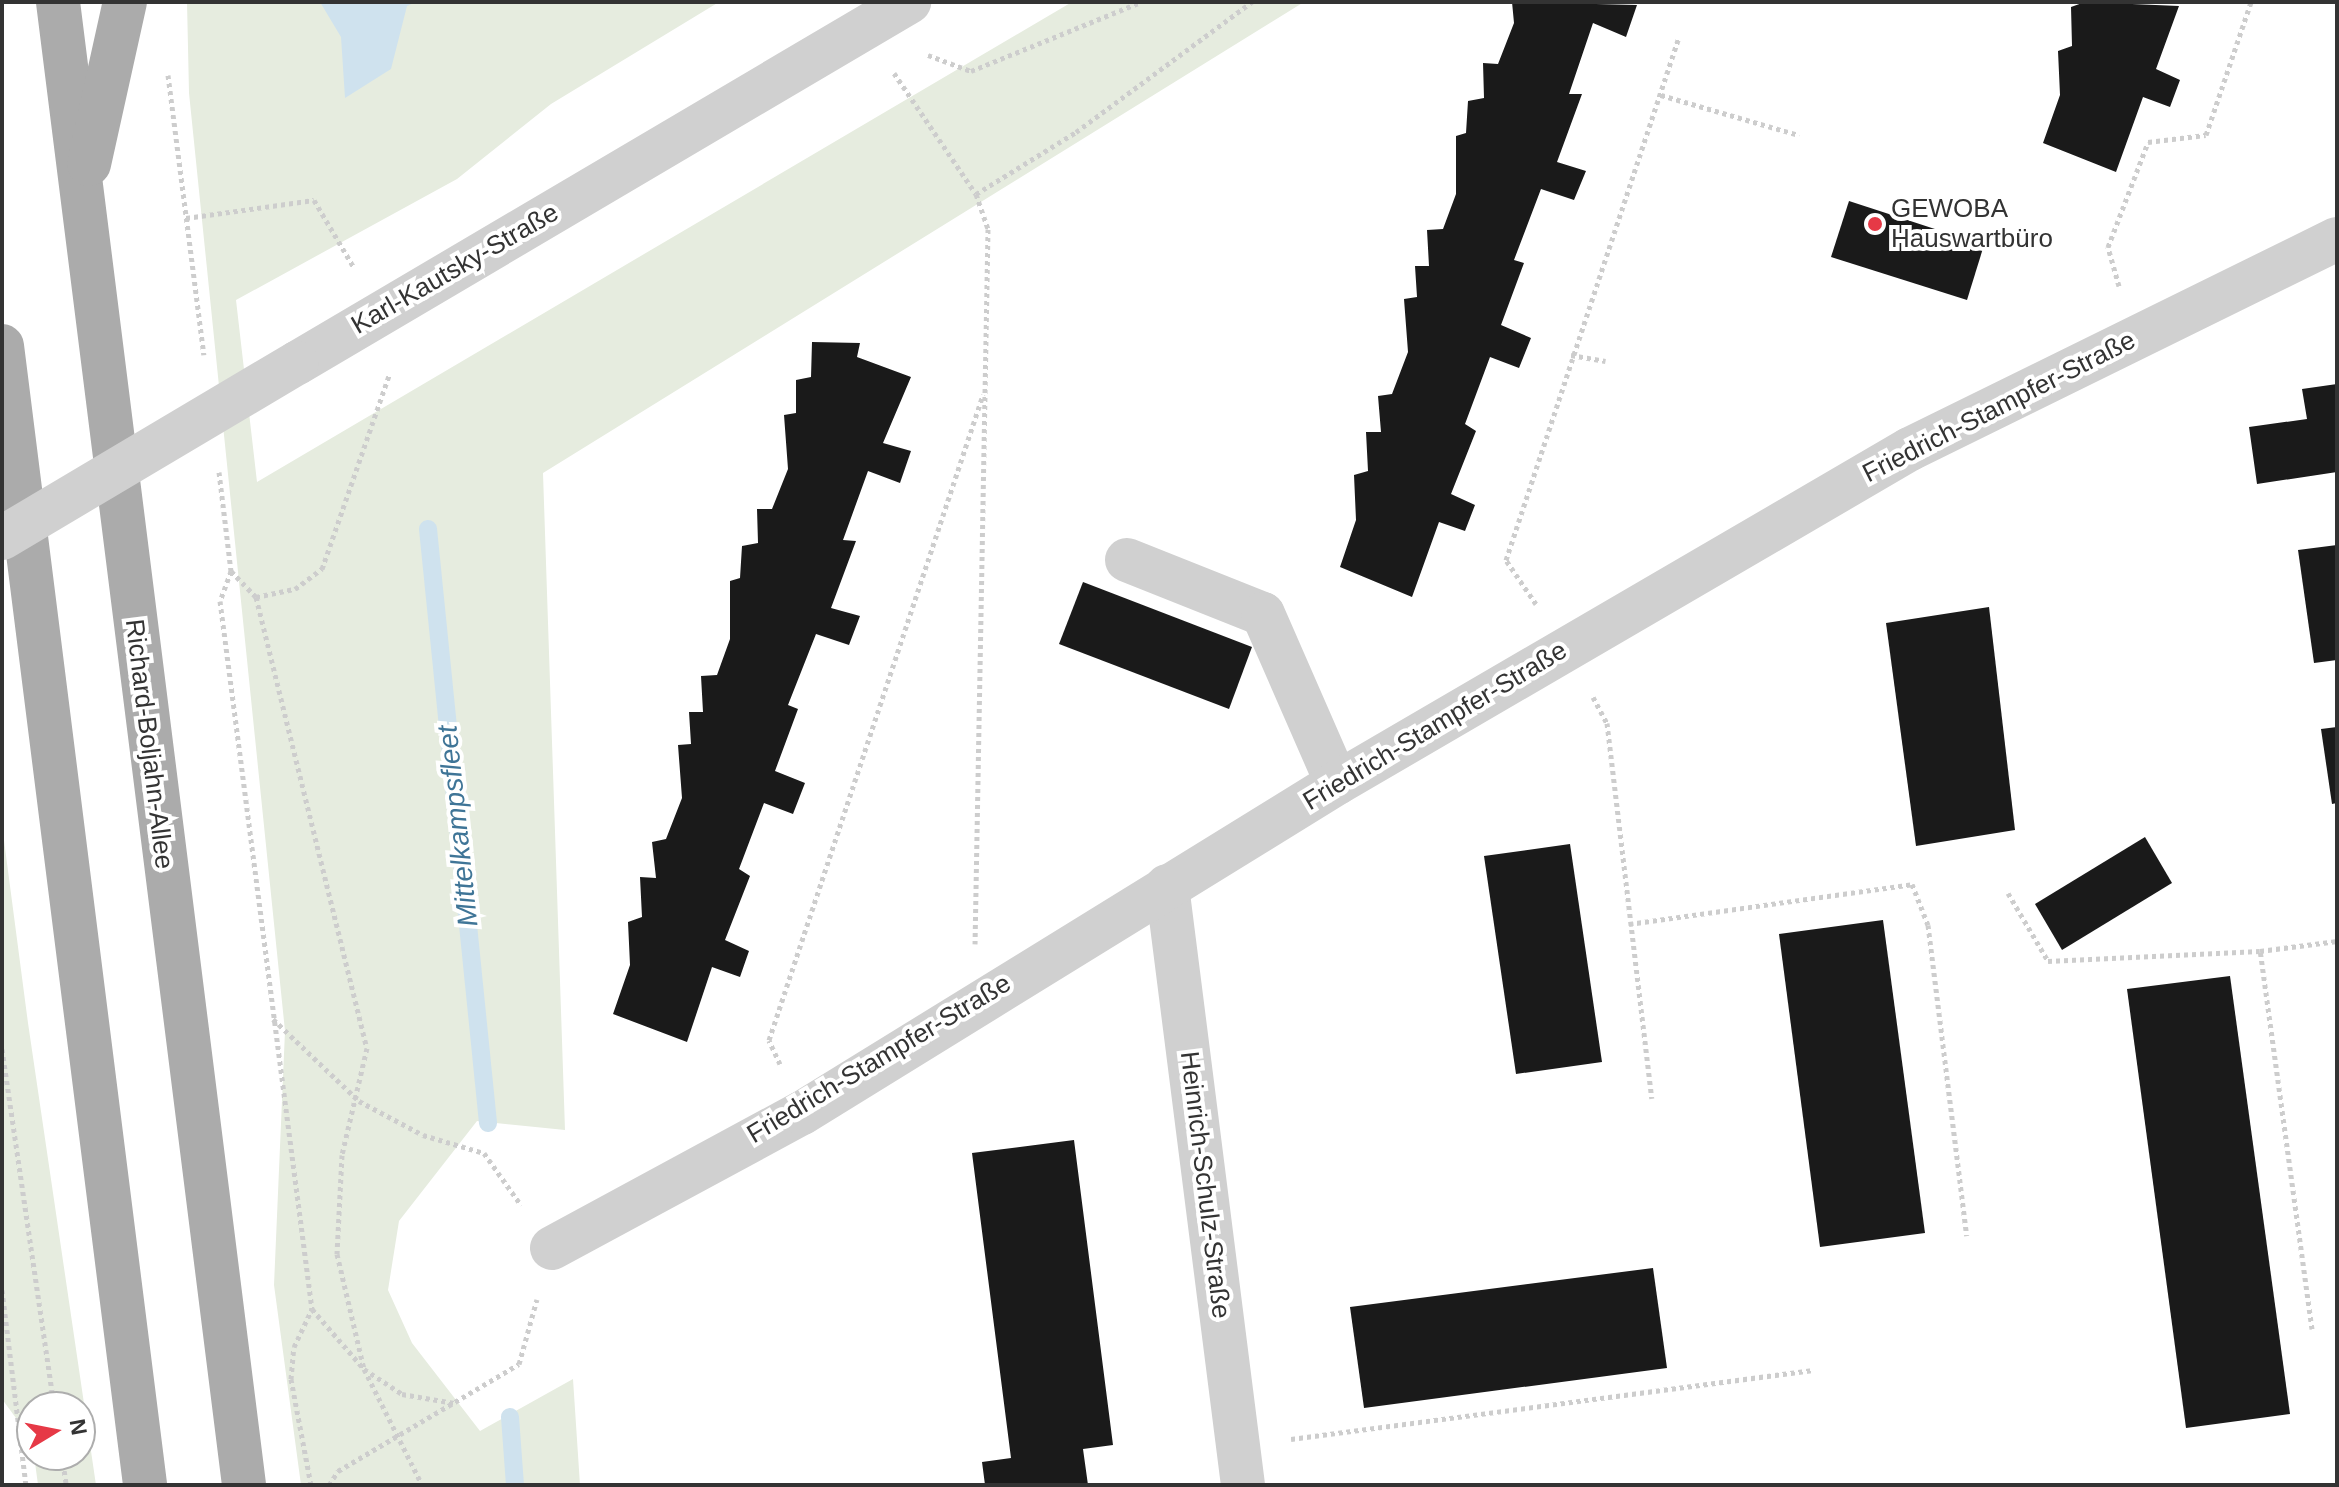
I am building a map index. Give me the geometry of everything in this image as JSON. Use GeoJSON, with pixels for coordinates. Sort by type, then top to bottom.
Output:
{"type":"FeatureCollection","features":[{"type":"Feature","properties":{"kind":"main road","name":"Richard-Boljahn-Allee"},"geometry":{"type":"LineString","coordinates":[[58,2],[244,1485]]}},
{"type":"Feature","properties":{"kind":"main road"},"geometry":{"type":"LineString","coordinates":[[82,194],[125,2]]}},
{"type":"Feature","properties":{"kind":"main road"},"geometry":{"type":"LineString","coordinates":[[2,346],[6,413],[145,1485]]}},
{"type":"Feature","properties":{"kind":"street","name":"Karl-Kautsky-Straße"},"geometry":{"type":"LineString","coordinates":[[2,538],[909,2]]}},
{"type":"Feature","properties":{"kind":"street","name":"Friedrich-Stampfer-Straße"},"geometry":{"type":"LineString","coordinates":[[552,1248],[802,1113],[974,1001],[1337,783],[1910,449],[2337,239]]}},
{"type":"Feature","properties":{"kind":"street"},"geometry":{"type":"LineString","coordinates":[[1127,560],[1263,614],[1337,783]]}},
{"type":"Feature","properties":{"kind":"street","name":"Heinrich-Schulz-Straße"},"geometry":{"type":"LineString","coordinates":[[1167,886],[1241,1465]]}},
{"type":"Feature","properties":{"kind":"path"},"geometry":{"type":"LineString","coordinates":[[864,30],[971,71],[1141,2]]}},
{"type":"Feature","properties":{"kind":"path"},"geometry":{"type":"LineString","coordinates":[[976,194],[1076,132],[1252,2]]}},
{"type":"Feature","properties":{"kind":"path"},"geometry":{"type":"LineString","coordinates":[[2134,337],[2108,247],[2148,142],[2206,135],[2251,2]]}},
{"type":"Feature","properties":{"kind":"path"},"geometry":{"type":"LineString","coordinates":[[864,30],[976,194],[988,229],[974,1001]]}},
{"type":"Feature","properties":{"kind":"path"},"geometry":{"type":"LineString","coordinates":[[1652,1098],[1607,723],[1567,648],[1506,560],[1571,355],[1679,37]]}},
{"type":"Feature","properties":{"kind":"path"},"geometry":{"type":"LineString","coordinates":[[168,63],[206,372]]}},
{"type":"Feature","properties":{"kind":"path"},"geometry":{"type":"LineString","coordinates":[[1661,95],[1799,135]]}},
{"type":"Feature","properties":{"kind":"path"},"geometry":{"type":"LineString","coordinates":[[186,218],[314,200],[398,348],[322,569],[295,589],[256,597]]}},
{"type":"Feature","properties":{"kind":"path"},"geometry":{"type":"LineString","coordinates":[[1571,355],[1605,361]]}},
{"type":"Feature","properties":{"kind":"path"},"geometry":{"type":"LineString","coordinates":[[802,1113],[769,1040],[984,391]]}},
{"type":"Feature","properties":{"kind":"path"},"geometry":{"type":"LineString","coordinates":[[218,464],[231,571],[220,601],[271,1017],[312,1309],[364,1369],[402,1394],[454,1403]]}},
{"type":"Feature","properties":{"kind":"path"},"geometry":{"type":"LineString","coordinates":[[231,571],[256,597],[367,1048],[359,1101],[342,1155],[337,1254],[364,1369],[396,1440],[422,1485]]}},
{"type":"Feature","properties":{"kind":"path"},"geometry":{"type":"LineString","coordinates":[[1629,924],[1912,884],[1928,925],[1967,1236]]}},
{"type":"Feature","properties":{"kind":"path"},"geometry":{"type":"LineString","coordinates":[[2008,893],[2048,961],[2260,951],[2337,941]]}},
{"type":"Feature","properties":{"kind":"path"},"geometry":{"type":"LineString","coordinates":[[2260,951],[2312,1329]]}},
{"type":"Feature","properties":{"kind":"path"},"geometry":{"type":"LineString","coordinates":[[271,1017],[359,1101],[423,1135],[484,1153],[552,1248],[519,1364],[396,1440],[338,1471],[329,1485]]}},
{"type":"Feature","properties":{"kind":"path"},"geometry":{"type":"LineString","coordinates":[[2,1049],[52,1391]]}},
{"type":"Feature","properties":{"kind":"path"},"geometry":{"type":"LineString","coordinates":[[2,1290],[26,1485]]}},
{"type":"Feature","properties":{"kind":"path"},"geometry":{"type":"LineString","coordinates":[[311,1485],[291,1379],[294,1347],[312,1309]]}},
{"type":"Feature","properties":{"kind":"path"},"geometry":{"type":"LineString","coordinates":[[1241,1465],[1813,1370]]}},
{"type":"Feature","properties":{"kind":"shaded area"},"geometry":{"type":"Polygon","coordinates":[[[187,2],[719,2],[551,104],[457,179],[236,300],[257,482],[1072,2],[1304,2],[543,473],[565,1130],[477,1121],[399,1221],[388,1290],[412,1343],[480,1431],[573,1379],[580,1485],[301,1485],[274,1285],[285,1031],[189,93],[187,2]]]}},
{"type":"Feature","properties":{"kind":"shaded area"},"geometry":{"type":"Polygon","coordinates":[[[2,825],[82,1391],[16,1391],[16,1418],[2,1399],[2,825]]]}},
{"type":"Feature","properties":{"kind":"shaded area"},"geometry":{"type":"Polygon","coordinates":[[[36,1471],[94,1471],[96,1485],[38,1485],[36,1471]]]}},
{"type":"Feature","properties":{"kind":"water"},"geometry":{"type":"Polygon","coordinates":[[[320,2],[416,2],[407,6],[391,69],[345,98],[341,37],[320,2]]]}},
{"type":"Feature","properties":{"kind":"building"},"geometry":{"type":"Polygon","coordinates":[[[1512,2],[1637,5],[1626,37],[1593,23],[1569,94],[1582,94],[1557,162],[1586,171],[1574,200],[1541,189],[1514,260],[1524,263],[1501,325],[1531,338],[1519,368],[1490,357],[1465,424],[1476,431],[1451,494],[1475,505],[1465,531],[1439,522],[1412,597],[1340,567],[1356,520],[1354,475],[1368,471],[1366,432],[1381,432],[1378,396],[1392,394],[1408,352],[1404,299],[1417,297],[1415,266],[1429,266],[1427,230],[1443,229],[1456,194],[1456,136],[1466,133],[1468,101],[1484,98],[1483,63],[1498,64],[1514,23],[1512,2]]]}},
{"type":"Feature","properties":{"kind":"building"},"geometry":{"type":"Polygon","coordinates":[[[2085,2],[2179,6],[2156,69],[2180,80],[2170,107],[2143,97],[2116,172],[2043,143],[2060,95],[2058,51],[2072,46],[2071,7],[2085,2]]]}},
{"type":"Feature","properties":{"kind":"building"},"geometry":{"type":"Polygon","coordinates":[[[1849,201],[1984,245],[1967,300],[1831,257],[1849,201]]]}},
{"type":"Feature","properties":{"kind":"building"},"geometry":{"type":"Polygon","coordinates":[[[812,342],[860,343],[857,357],[911,377],[883,443],[911,451],[900,483],[868,471],[843,540],[856,541],[831,608],[860,616],[849,645],[816,634],[788,705],[798,709],[775,771],[805,783],[793,814],[764,803],[739,869],[750,876],[725,940],[749,951],[740,977],[712,967],[687,1042],[613,1014],[630,965],[628,922],[642,917],[640,877],[656,878],[652,842],[666,839],[682,798],[678,745],[691,744],[689,712],[703,712],[701,676],[717,675],[730,639],[730,581],[740,578],[742,546],[758,543],[757,509],[772,509],[788,469],[784,415],[796,413],[796,380],[811,377],[812,342]]]}},
{"type":"Feature","properties":{"kind":"building"},"geometry":{"type":"Polygon","coordinates":[[[2337,384],[2337,472],[2257,484],[2249,427],[2307,419],[2302,389],[2337,384]]]}},
{"type":"Feature","properties":{"kind":"building"},"geometry":{"type":"Polygon","coordinates":[[[2337,545],[2337,660],[2314,663],[2298,550],[2337,545]]]}},
{"type":"Feature","properties":{"kind":"building"},"geometry":{"type":"Polygon","coordinates":[[[1083,582],[1252,647],[1229,709],[1059,644],[1083,582]]]}},
{"type":"Feature","properties":{"kind":"building"},"geometry":{"type":"Polygon","coordinates":[[[1989,607],[2015,830],[1916,846],[1886,623],[1989,607]]]}},
{"type":"Feature","properties":{"kind":"building"},"geometry":{"type":"Polygon","coordinates":[[[2337,727],[2337,803],[2332,804],[2321,729],[2337,727]]]}},
{"type":"Feature","properties":{"kind":"building"},"geometry":{"type":"Polygon","coordinates":[[[2145,837],[2172,883],[2062,950],[2035,904],[2145,837]]]}},
{"type":"Feature","properties":{"kind":"building"},"geometry":{"type":"Polygon","coordinates":[[[1570,844],[1602,1062],[1516,1074],[1484,856],[1570,844]]]}},
{"type":"Feature","properties":{"kind":"building"},"geometry":{"type":"Polygon","coordinates":[[[1883,920],[1925,1233],[1820,1247],[1779,934],[1883,920]]]}},
{"type":"Feature","properties":{"kind":"building"},"geometry":{"type":"Polygon","coordinates":[[[2230,976],[2290,1414],[2186,1428],[2127,989],[2230,976]]]}},
{"type":"Feature","properties":{"kind":"building"},"geometry":{"type":"Polygon","coordinates":[[[1074,1140],[1113,1445],[1083,1449],[1088,1485],[985,1485],[982,1462],[1011,1458],[972,1153],[1074,1140]]]}},
{"type":"Feature","properties":{"kind":"building"},"geometry":{"type":"Polygon","coordinates":[[[1653,1268],[1667,1368],[1364,1408],[1350,1307],[1653,1268]]]}},
{"type":"Feature","properties":{"kind":"waterway","name":"Mittelkampsfleet"},"geometry":{"type":"LineString","coordinates":[[428,529],[488,1123]]}},
{"type":"Feature","properties":{"kind":"waterway","name":"Mittelkampsfleet"},"geometry":{"type":"LineString","coordinates":[[510,1417],[515,1485]]}},
{"type":"Feature","properties":{"kind":"place","name":"GEWOBA Hauswartbüro"},"geometry":{"type":"Point","coordinates":[1875,224]}}]}
